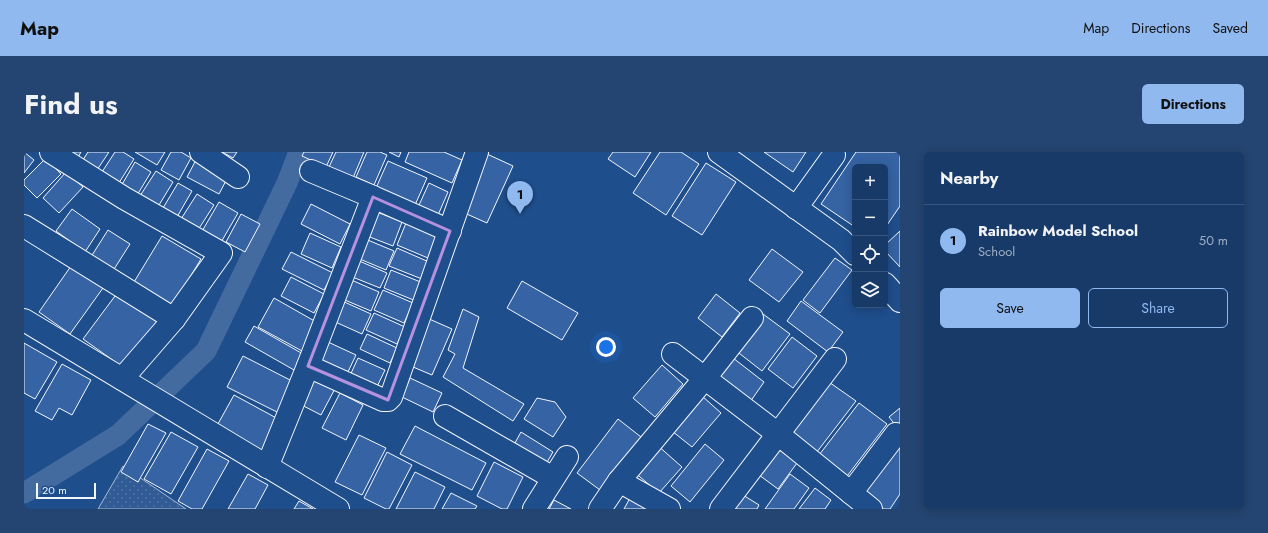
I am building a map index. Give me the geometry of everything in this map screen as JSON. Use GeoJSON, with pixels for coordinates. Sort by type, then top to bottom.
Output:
{"type":"FeatureCollection","features":[{"type":"Feature","properties":{"kind":"street"},"geometry":{"type":"LineString","coordinates":[[51,152],[124,198],[221,253],[174,319],[122,379]]}},
{"type":"Feature","properties":{"kind":"street"},"geometry":{"type":"LineString","coordinates":[[201,152],[238,177]]}},
{"type":"Feature","properties":{"kind":"street"},"geometry":{"type":"LineString","coordinates":[[308,366],[383,400],[388,400],[391,397],[477,152]]}},
{"type":"Feature","properties":{"kind":"street"},"geometry":{"type":"LineString","coordinates":[[719,152],[743,159],[796,208],[840,240],[852,251]]}},
{"type":"Feature","properties":{"kind":"street"},"geometry":{"type":"LineString","coordinates":[[796,208],[834,155]]}},
{"type":"Feature","properties":{"kind":"street"},"geometry":{"type":"LineString","coordinates":[[311,171],[450,231]]}},
{"type":"Feature","properties":{"kind":"street"},"geometry":{"type":"LineString","coordinates":[[267,467],[308,366],[373,197]]}},
{"type":"Feature","properties":{"kind":"street"},"geometry":{"type":"LineString","coordinates":[[24,226],[174,319]]}},
{"type":"Feature","properties":{"kind":"street"},"geometry":{"type":"LineString","coordinates":[[888,287],[900,300]]}},
{"type":"Feature","properties":{"kind":"street"},"geometry":{"type":"LineString","coordinates":[[600,509],[619,480],[705,378],[752,318]]}},
{"type":"Feature","properties":{"kind":"street"},"geometry":{"type":"LineString","coordinates":[[24,320],[338,509]]}},
{"type":"Feature","properties":{"kind":"street"},"geometry":{"type":"LineString","coordinates":[[673,354],[778,434],[872,509]]}},
{"type":"Feature","properties":{"kind":"street"},"geometry":{"type":"LineString","coordinates":[[721,509],[835,359]]}},
{"type":"Feature","properties":{"kind":"street"},"geometry":{"type":"LineString","coordinates":[[445,416],[553,478]]}},
{"type":"Feature","properties":{"kind":"street"},"geometry":{"type":"LineString","coordinates":[[851,493],[896,434]]}},
{"type":"Feature","properties":{"kind":"street"},"geometry":{"type":"LineString","coordinates":[[534,509],[567,457]]}},
{"type":"Feature","properties":{"kind":"street"},"geometry":{"type":"LineString","coordinates":[[619,480],[669,509]]}},
{"type":"Feature","properties":{"kind":"highlighted area"},"geometry":{"type":"Polygon","coordinates":[[[373,197],[450,231],[388,400],[308,366],[373,197]]]}},
{"type":"Feature","properties":{"kind":"shaded area"},"geometry":{"type":"Polygon","coordinates":[[[123,466],[186,509],[98,509],[123,466]]]}},
{"type":"Feature","properties":{"kind":"building"},"geometry":{"type":"Polygon","coordinates":[[[24,152],[34,160],[24,173],[24,152]]]}},
{"type":"Feature","properties":{"kind":"building"},"geometry":{"type":"Polygon","coordinates":[[[63,152],[81,152],[76,161],[63,152]]]}},
{"type":"Feature","properties":{"kind":"building"},"geometry":{"type":"Polygon","coordinates":[[[88,152],[109,152],[95,173],[81,163],[88,152]]]}},
{"type":"Feature","properties":{"kind":"building"},"geometry":{"type":"Polygon","coordinates":[[[115,152],[123,152],[134,159],[117,186],[100,175],[115,152]]]}},
{"type":"Feature","properties":{"kind":"building"},"geometry":{"type":"Polygon","coordinates":[[[135,152],[165,152],[157,165],[135,152]]]}},
{"type":"Feature","properties":{"kind":"building"},"geometry":{"type":"Polygon","coordinates":[[[171,152],[181,152],[191,158],[179,180],[161,170],[171,152]]]}},
{"type":"Feature","properties":{"kind":"building"},"geometry":{"type":"Polygon","coordinates":[[[222,152],[237,152],[233,158],[222,152]]]}},
{"type":"Feature","properties":{"kind":"building"},"geometry":{"type":"Polygon","coordinates":[[[304,152],[333,152],[326,167],[302,156],[304,152]]]}},
{"type":"Feature","properties":{"kind":"building"},"geometry":{"type":"Polygon","coordinates":[[[336,152],[364,152],[353,178],[329,167],[336,152]]]}},
{"type":"Feature","properties":{"kind":"building"},"geometry":{"type":"Polygon","coordinates":[[[367,152],[380,152],[387,155],[374,185],[356,177],[367,152]]]}},
{"type":"Feature","properties":{"kind":"building"},"geometry":{"type":"Polygon","coordinates":[[[389,152],[401,152],[399,157],[389,152]]]}},
{"type":"Feature","properties":{"kind":"building"},"geometry":{"type":"Polygon","coordinates":[[[409,152],[444,152],[462,160],[452,183],[405,162],[409,152]]]}},
{"type":"Feature","properties":{"kind":"building"},"geometry":{"type":"Polygon","coordinates":[[[613,152],[651,152],[635,177],[608,159],[613,152]]]}},
{"type":"Feature","properties":{"kind":"building"},"geometry":{"type":"Polygon","coordinates":[[[660,152],[681,152],[699,164],[666,215],[633,193],[660,152]]]}},
{"type":"Feature","properties":{"kind":"building"},"geometry":{"type":"Polygon","coordinates":[[[764,152],[806,152],[793,172],[764,152]]]}},
{"type":"Feature","properties":{"kind":"building"},"geometry":{"type":"Polygon","coordinates":[[[856,152],[900,152],[900,206],[888,224],[888,164],[852,164],[852,225],[821,204],[856,152]]]}},
{"type":"Feature","properties":{"kind":"building"},"geometry":{"type":"Polygon","coordinates":[[[487,154],[513,166],[487,223],[460,211],[487,154]]]}},
{"type":"Feature","properties":{"kind":"building"},"geometry":{"type":"Polygon","coordinates":[[[46,158],[61,174],[37,198],[24,185],[24,180],[46,158]]]}},
{"type":"Feature","properties":{"kind":"building"},"geometry":{"type":"Polygon","coordinates":[[[197,158],[229,175],[219,194],[187,177],[197,158]]]}},
{"type":"Feature","properties":{"kind":"building"},"geometry":{"type":"Polygon","coordinates":[[[388,161],[427,178],[415,205],[376,188],[388,161]]]}},
{"type":"Feature","properties":{"kind":"building"},"geometry":{"type":"Polygon","coordinates":[[[135,162],[151,172],[136,197],[120,188],[135,162]]]}},
{"type":"Feature","properties":{"kind":"building"},"geometry":{"type":"Polygon","coordinates":[[[706,163],[736,182],[702,235],[672,216],[706,163]]]}},
{"type":"Feature","properties":{"kind":"building"},"geometry":{"type":"Polygon","coordinates":[[[156,171],[173,182],[156,210],[138,199],[156,171]]]}},
{"type":"Feature","properties":{"kind":"building"},"geometry":{"type":"Polygon","coordinates":[[[66,172],[83,187],[59,213],[43,198],[66,172]]]}},
{"type":"Feature","properties":{"kind":"building"},"geometry":{"type":"Polygon","coordinates":[[[178,183],[192,191],[177,217],[163,208],[178,183]]]}},
{"type":"Feature","properties":{"kind":"building"},"geometry":{"type":"Polygon","coordinates":[[[429,183],[448,192],[435,222],[415,214],[429,183]]]}},
{"type":"Feature","properties":{"kind":"building"},"geometry":{"type":"Polygon","coordinates":[[[197,194],[214,205],[198,230],[181,219],[197,194]]]}},
{"type":"Feature","properties":{"kind":"building"},"geometry":{"type":"Polygon","coordinates":[[[219,202],[238,213],[220,244],[201,233],[219,202]]]}},
{"type":"Feature","properties":{"kind":"building"},"geometry":{"type":"Polygon","coordinates":[[[311,204],[350,224],[340,244],[301,224],[311,204]]]}},
{"type":"Feature","properties":{"kind":"building"},"geometry":{"type":"Polygon","coordinates":[[[72,209],[100,229],[85,252],[56,231],[72,209]]]}},
{"type":"Feature","properties":{"kind":"building"},"geometry":{"type":"Polygon","coordinates":[[[372,210],[402,222],[393,246],[362,234],[372,210]]]}},
{"type":"Feature","properties":{"kind":"building"},"geometry":{"type":"Polygon","coordinates":[[[241,214],[260,224],[245,252],[226,242],[241,214]]]}},
{"type":"Feature","properties":{"kind":"building"},"geometry":{"type":"Polygon","coordinates":[[[406,223],[437,235],[428,258],[397,245],[406,223]]]}},
{"type":"Feature","properties":{"kind":"building"},"geometry":{"type":"Polygon","coordinates":[[[108,230],[130,244],[111,274],[89,260],[108,230]]]}},
{"type":"Feature","properties":{"kind":"building"},"geometry":{"type":"Polygon","coordinates":[[[900,231],[900,267],[888,254],[888,242],[900,231]]]}},
{"type":"Feature","properties":{"kind":"building"},"geometry":{"type":"Polygon","coordinates":[[[310,233],[341,247],[332,268],[301,254],[310,233]]]}},
{"type":"Feature","properties":{"kind":"building"},"geometry":{"type":"Polygon","coordinates":[[[162,236],[201,259],[170,310],[131,287],[162,236]]]}},
{"type":"Feature","properties":{"kind":"building"},"geometry":{"type":"Polygon","coordinates":[[[363,238],[394,251],[386,270],[355,257],[363,238]]]}},
{"type":"Feature","properties":{"kind":"building"},"geometry":{"type":"Polygon","coordinates":[[[397,248],[429,262],[422,279],[389,266],[397,248]]]}},
{"type":"Feature","properties":{"kind":"building"},"geometry":{"type":"Polygon","coordinates":[[[772,249],[803,272],[779,302],[749,280],[772,249]]]}},
{"type":"Feature","properties":{"kind":"building"},"geometry":{"type":"Polygon","coordinates":[[[291,252],[333,273],[324,290],[282,269],[291,252]]]}},
{"type":"Feature","properties":{"kind":"building"},"geometry":{"type":"Polygon","coordinates":[[[835,258],[852,270],[820,313],[803,300],[835,258]]]}},
{"type":"Feature","properties":{"kind":"building"},"geometry":{"type":"Polygon","coordinates":[[[357,260],[387,273],[380,288],[350,276],[357,260]]]}},
{"type":"Feature","properties":{"kind":"building"},"geometry":{"type":"Polygon","coordinates":[[[71,266],[103,288],[70,334],[39,312],[71,266]]]}},
{"type":"Feature","properties":{"kind":"building"},"geometry":{"type":"Polygon","coordinates":[[[391,270],[423,283],[416,301],[384,288],[391,270]]]}},
{"type":"Feature","properties":{"kind":"building"},"geometry":{"type":"Polygon","coordinates":[[[291,277],[324,294],[314,313],[281,296],[291,277]]]}},
{"type":"Feature","properties":{"kind":"building"},"geometry":{"type":"Polygon","coordinates":[[[349,279],[379,292],[371,311],[340,298],[349,279]]]}},
{"type":"Feature","properties":{"kind":"building"},"geometry":{"type":"Polygon","coordinates":[[[522,281],[578,313],[562,340],[507,308],[522,281]]]}},
{"type":"Feature","properties":{"kind":"building"},"geometry":{"type":"Polygon","coordinates":[[[383,290],[413,303],[404,323],[374,310],[383,290]]]}},
{"type":"Feature","properties":{"kind":"building"},"geometry":{"type":"Polygon","coordinates":[[[118,292],[158,321],[124,368],[83,339],[118,292]]]}},
{"type":"Feature","properties":{"kind":"building"},"geometry":{"type":"Polygon","coordinates":[[[716,294],[740,313],[722,337],[698,318],[716,294]]]}},
{"type":"Feature","properties":{"kind":"building"},"geometry":{"type":"Polygon","coordinates":[[[274,298],[318,323],[302,351],[258,327],[274,298]]]}},
{"type":"Feature","properties":{"kind":"building"},"geometry":{"type":"Polygon","coordinates":[[[340,300],[371,314],[362,334],[331,320],[340,300]]]}},
{"type":"Feature","properties":{"kind":"building"},"geometry":{"type":"Polygon","coordinates":[[[801,301],[843,332],[828,352],[787,321],[801,301]]]}},
{"type":"Feature","properties":{"kind":"building"},"geometry":{"type":"Polygon","coordinates":[[[463,309],[479,317],[463,368],[524,404],[513,421],[443,377],[455,354],[448,350],[463,309]]]}},
{"type":"Feature","properties":{"kind":"building"},"geometry":{"type":"Polygon","coordinates":[[[374,313],[405,327],[397,344],[366,330],[374,313]]]}},
{"type":"Feature","properties":{"kind":"building"},"geometry":{"type":"Polygon","coordinates":[[[763,314],[790,334],[762,371],[735,350],[763,314]]]}},
{"type":"Feature","properties":{"kind":"building"},"geometry":{"type":"Polygon","coordinates":[[[427,318],[452,329],[432,375],[406,364],[427,318]]]}},
{"type":"Feature","properties":{"kind":"building"},"geometry":{"type":"Polygon","coordinates":[[[254,326],[303,354],[294,370],[245,342],[254,326]]]}},
{"type":"Feature","properties":{"kind":"building"},"geometry":{"type":"Polygon","coordinates":[[[367,334],[397,348],[390,363],[360,349],[367,334]]]}},
{"type":"Feature","properties":{"kind":"building"},"geometry":{"type":"Polygon","coordinates":[[[792,337],[817,356],[793,388],[768,369],[792,337]]]}},
{"type":"Feature","properties":{"kind":"building"},"geometry":{"type":"Polygon","coordinates":[[[328,342],[356,355],[346,376],[318,363],[328,342]]]}},
{"type":"Feature","properties":{"kind":"building"},"geometry":{"type":"Polygon","coordinates":[[[24,343],[57,362],[35,399],[24,393],[24,343]]]}},
{"type":"Feature","properties":{"kind":"building"},"geometry":{"type":"Polygon","coordinates":[[[243,356],[294,382],[279,413],[227,387],[243,356]]]}},
{"type":"Feature","properties":{"kind":"building"},"geometry":{"type":"Polygon","coordinates":[[[358,358],[385,370],[374,393],[348,380],[358,358]]]}},
{"type":"Feature","properties":{"kind":"building"},"geometry":{"type":"Polygon","coordinates":[[[733,358],[764,382],[750,402],[718,378],[733,358]]]}},
{"type":"Feature","properties":{"kind":"building"},"geometry":{"type":"Polygon","coordinates":[[[62,364],[91,380],[72,415],[59,408],[52,420],[35,411],[62,364]]]}},
{"type":"Feature","properties":{"kind":"building"},"geometry":{"type":"Polygon","coordinates":[[[662,365],[683,384],[655,417],[633,398],[662,365]]]}},
{"type":"Feature","properties":{"kind":"building"},"geometry":{"type":"Polygon","coordinates":[[[312,370],[338,383],[321,415],[296,402],[312,370]]]}},
{"type":"Feature","properties":{"kind":"building"},"geometry":{"type":"Polygon","coordinates":[[[410,378],[442,393],[433,412],[402,397],[410,378]]]}},
{"type":"Feature","properties":{"kind":"building"},"geometry":{"type":"Polygon","coordinates":[[[826,380],[856,401],[813,457],[785,435],[826,380]]]}},
{"type":"Feature","properties":{"kind":"building"},"geometry":{"type":"Polygon","coordinates":[[[340,393],[363,405],[346,440],[322,428],[340,393]]]}},
{"type":"Feature","properties":{"kind":"building"},"geometry":{"type":"Polygon","coordinates":[[[234,395],[280,420],[260,456],[214,431],[234,395]]]}},
{"type":"Feature","properties":{"kind":"building"},"geometry":{"type":"Polygon","coordinates":[[[702,396],[721,413],[692,447],[672,431],[702,396]]]}},
{"type":"Feature","properties":{"kind":"building"},"geometry":{"type":"Polygon","coordinates":[[[537,398],[555,402],[566,417],[553,437],[524,419],[537,398]]]}},
{"type":"Feature","properties":{"kind":"building"},"geometry":{"type":"Polygon","coordinates":[[[859,403],[887,424],[844,480],[816,459],[859,403]]]}},
{"type":"Feature","properties":{"kind":"building"},"geometry":{"type":"Polygon","coordinates":[[[900,408],[900,431],[889,417],[900,408]]]}},
{"type":"Feature","properties":{"kind":"building"},"geometry":{"type":"Polygon","coordinates":[[[618,419],[641,437],[600,490],[577,473],[618,419]]]}},
{"type":"Feature","properties":{"kind":"building"},"geometry":{"type":"Polygon","coordinates":[[[148,424],[166,433],[138,482],[121,472],[148,424]]]}},
{"type":"Feature","properties":{"kind":"building"},"geometry":{"type":"Polygon","coordinates":[[[415,426],[486,463],[472,490],[400,454],[415,426]]]}},
{"type":"Feature","properties":{"kind":"building"},"geometry":{"type":"Polygon","coordinates":[[[171,432],[198,447],[171,494],[144,479],[171,432]]]}},
{"type":"Feature","properties":{"kind":"building"},"geometry":{"type":"Polygon","coordinates":[[[521,432],[553,452],[543,469],[511,450],[521,432]]]}},
{"type":"Feature","properties":{"kind":"building"},"geometry":{"type":"Polygon","coordinates":[[[359,435],[386,448],[362,495],[335,482],[359,435]]]}},
{"type":"Feature","properties":{"kind":"building"},"geometry":{"type":"Polygon","coordinates":[[[656,444],[682,467],[659,493],[633,471],[656,444]]]}},
{"type":"Feature","properties":{"kind":"building"},"geometry":{"type":"Polygon","coordinates":[[[705,444],[724,460],[690,502],[671,486],[705,444]]]}},
{"type":"Feature","properties":{"kind":"building"},"geometry":{"type":"Polygon","coordinates":[[[893,444],[900,448],[900,494],[890,509],[880,509],[858,495],[893,444]]]}},
{"type":"Feature","properties":{"kind":"building"},"geometry":{"type":"Polygon","coordinates":[[[774,446],[797,463],[778,489],[755,472],[774,446]]]}},
{"type":"Feature","properties":{"kind":"building"},"geometry":{"type":"Polygon","coordinates":[[[207,449],[229,461],[202,509],[192,509],[178,501],[207,449]]]}},
{"type":"Feature","properties":{"kind":"building"},"geometry":{"type":"Polygon","coordinates":[[[387,452],[412,465],[389,509],[386,509],[364,498],[387,452]]]}},
{"type":"Feature","properties":{"kind":"building"},"geometry":{"type":"Polygon","coordinates":[[[494,462],[523,477],[507,509],[502,509],[477,496],[494,462]]]}},
{"type":"Feature","properties":{"kind":"building"},"geometry":{"type":"Polygon","coordinates":[[[415,472],[445,487],[434,509],[396,509],[415,472]]]}},
{"type":"Feature","properties":{"kind":"building"},"geometry":{"type":"Polygon","coordinates":[[[248,474],[268,485],[255,509],[228,509],[248,474]]]}},
{"type":"Feature","properties":{"kind":"building"},"geometry":{"type":"Polygon","coordinates":[[[790,474],[809,488],[794,509],[765,509],[790,474]]]}},
{"type":"Feature","properties":{"kind":"building"},"geometry":{"type":"Polygon","coordinates":[[[815,488],[831,500],[825,509],[799,509],[815,488]]]}},
{"type":"Feature","properties":{"kind":"building"},"geometry":{"type":"Polygon","coordinates":[[[451,493],[477,506],[475,509],[442,509],[451,493]]]}},
{"type":"Feature","properties":{"kind":"building"},"geometry":{"type":"Polygon","coordinates":[[[743,495],[759,505],[757,509],[734,509],[743,495]]]}},
{"type":"Feature","properties":{"kind":"building"},"geometry":{"type":"Polygon","coordinates":[[[630,498],[650,509],[624,509],[630,498]]]}},
{"type":"Feature","properties":{"kind":"building"},"geometry":{"type":"Polygon","coordinates":[[[554,500],[571,509],[549,509],[554,500]]]}},
{"type":"Feature","properties":{"kind":"building"},"geometry":{"type":"Polygon","coordinates":[[[299,501],[313,509],[294,509],[299,501]]]}},
{"type":"Feature","properties":{"kind":"waterway"},"geometry":{"type":"LineString","coordinates":[[24,493],[118,435],[206,351],[287,183],[299,152]]}},
{"type":"Feature","properties":{"kind":"place","name":"Rainbow Model School"},"geometry":{"type":"Point","coordinates":[520,214]}}]}
